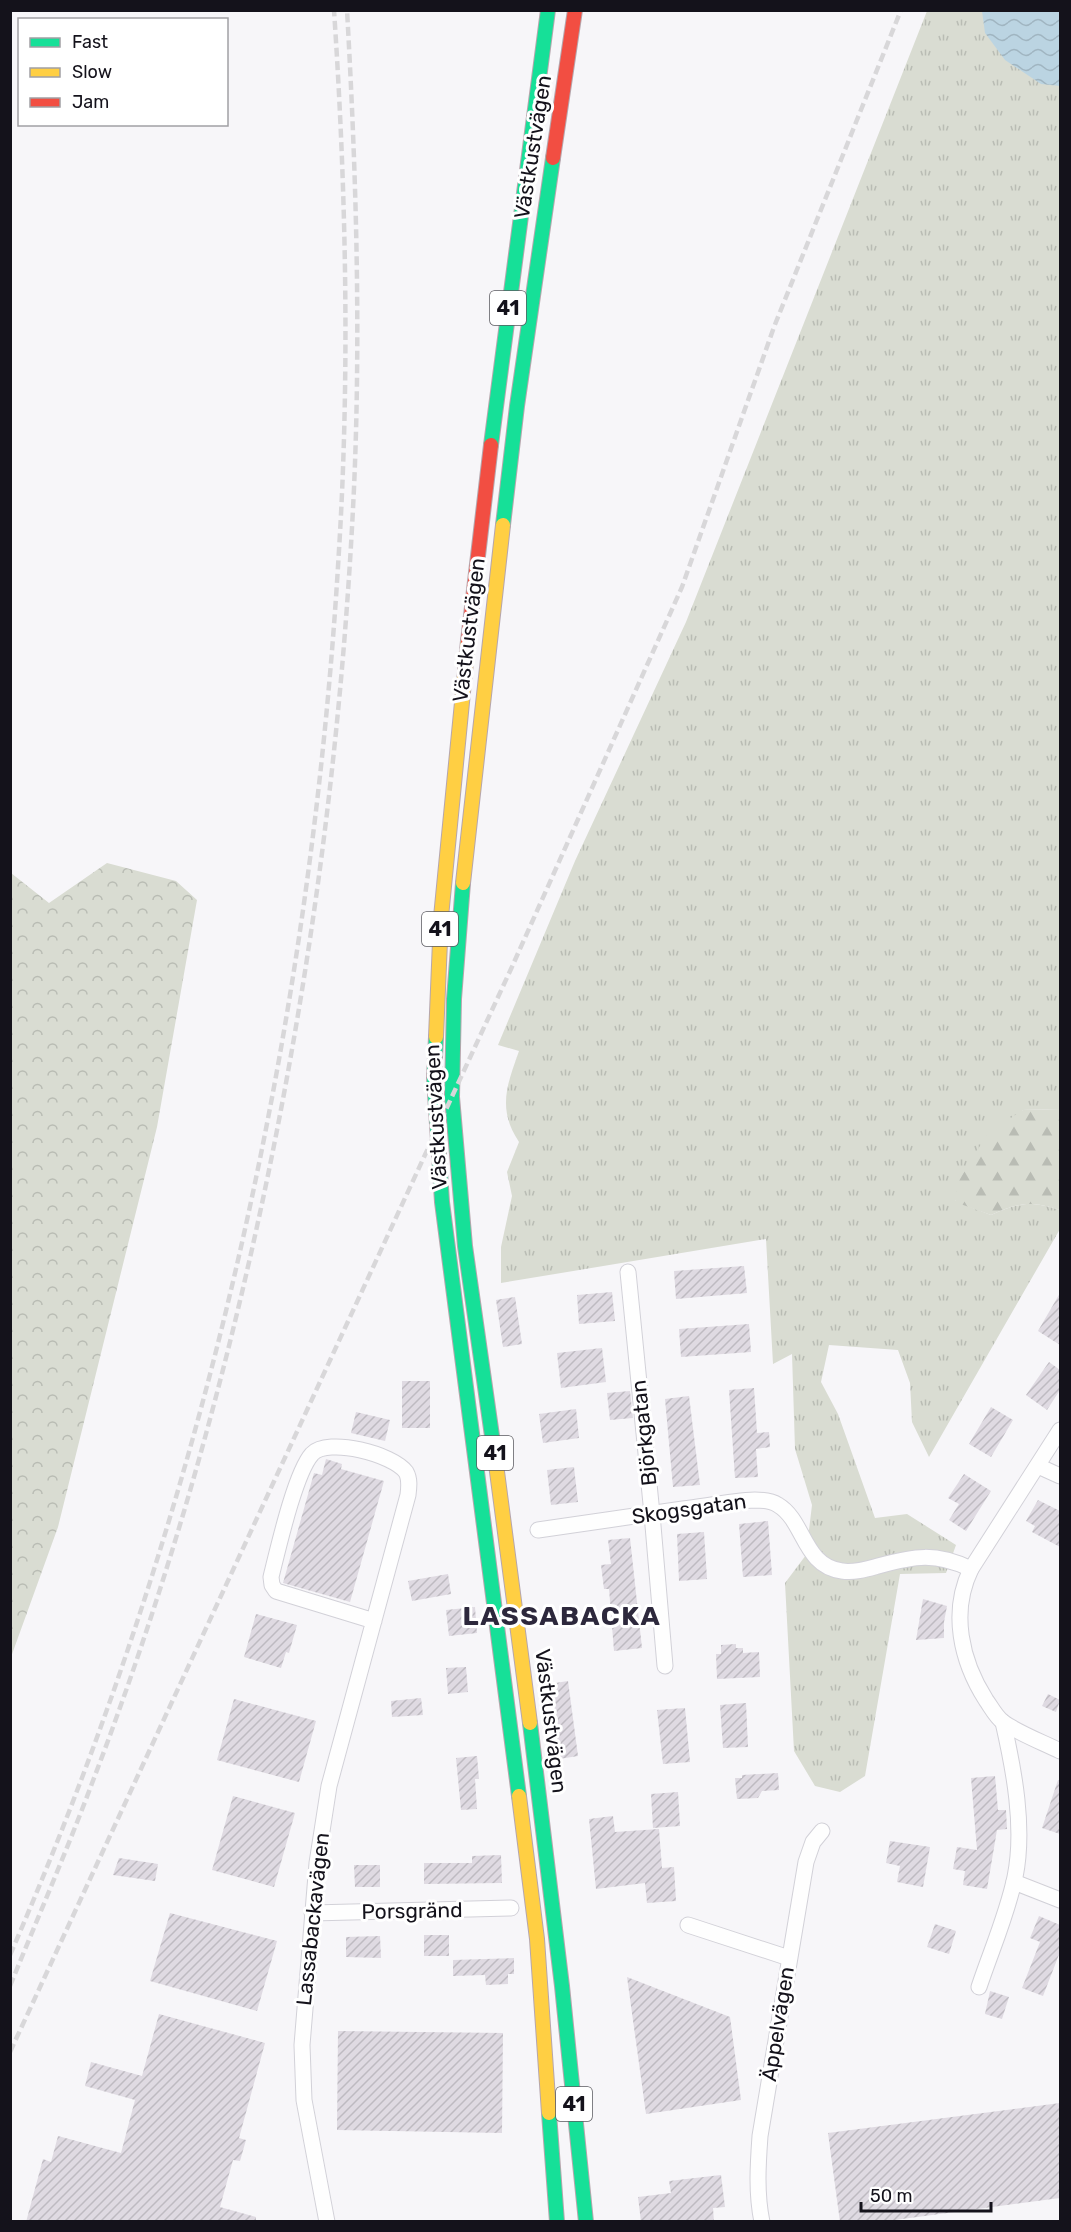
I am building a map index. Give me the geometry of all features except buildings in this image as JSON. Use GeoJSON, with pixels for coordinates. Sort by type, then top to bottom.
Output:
{"type":"FeatureCollection","features":[{"type":"Feature","properties":{"kind":"main road","name":"Västkustvägen"},"geometry":{"type":"LineString","coordinates":[[549,10],[478,544],[441,917],[434,1078],[436,1128],[448,1253],[537,1940],[557,2222]]}},
{"type":"Feature","properties":{"kind":"main road","name":"Västkustvägen"},"geometry":{"type":"LineString","coordinates":[[575,10],[517,406],[484,684],[459,919],[454,999],[452,1096],[465,1246],[510,1558],[562,1986],[586,2222]]}},
{"type":"Feature","properties":{"kind":"street","name":"Björkgatan"},"geometry":{"type":"LineString","coordinates":[[628,1272],[652,1514],[664,1666]]}},
{"type":"Feature","properties":{"kind":"street"},"geometry":{"type":"LineString","coordinates":[[980,1988],[1014,1882],[1019,1816],[1003,1722],[972,1676],[962,1642],[960,1606],[964,1586],[971,1569],[1060,1430]]}},
{"type":"Feature","properties":{"kind":"street","name":"Lassabackavägen"},"geometry":{"type":"LineString","coordinates":[[327,2222],[304,2100],[303,2020],[317,1863],[329,1786],[374,1621],[408,1495],[409,1478],[392,1460],[347,1447],[321,1448],[313,1453],[305,1463],[298,1481],[271,1577],[272,1585],[276,1592],[374,1621]]}},
{"type":"Feature","properties":{"kind":"street"},"geometry":{"type":"LineString","coordinates":[[1038,1466],[1060,1476]]}},
{"type":"Feature","properties":{"kind":"street","name":"Skogsgatan"},"geometry":{"type":"LineString","coordinates":[[538,1530],[755,1500],[777,1504],[787,1513],[812,1554],[830,1567],[841,1571],[866,1569],[916,1556],[929,1556],[955,1562],[971,1569]]}},
{"type":"Feature","properties":{"kind":"street"},"geometry":{"type":"LineString","coordinates":[[1003,1722],[1060,1751]]}},
{"type":"Feature","properties":{"kind":"street","name":"Äppelvägen"},"geometry":{"type":"LineString","coordinates":[[762,2222],[757,2172],[760,2136],[806,1862],[813,1842],[822,1831]]}},
{"type":"Feature","properties":{"kind":"street"},"geometry":{"type":"LineString","coordinates":[[1014,1882],[1060,1900]]}},
{"type":"Feature","properties":{"kind":"street","name":"Porsgränd"},"geometry":{"type":"LineString","coordinates":[[312,1913],[511,1908]]}},
{"type":"Feature","properties":{"kind":"street"},"geometry":{"type":"LineString","coordinates":[[688,1925],[789,1958]]}},
{"type":"Feature","properties":{"kind":"green space"},"geometry":{"type":"Polygon","coordinates":[[[927,11],[1060,11],[1060,1109],[1023,1110],[955,1201],[991,1215],[1018,1205],[1033,1204],[1050,1207],[1060,1210],[1060,1229],[929,1457],[912,1422],[910,1383],[898,1350],[829,1345],[821,1382],[838,1414],[875,1518],[907,1514],[956,1545],[946,1573],[900,1574],[865,1776],[840,1792],[815,1786],[794,1751],[785,1583],[806,1555],[812,1505],[795,1449],[792,1354],[773,1364],[766,1239],[501,1283],[501,1247],[512,1196],[507,1172],[519,1142],[508,1119],[506,1097],[519,1051],[498,1045],[575,861],[686,622],[927,11]]]}},
{"type":"Feature","properties":{"kind":"green space"},"geometry":{"type":"Polygon","coordinates":[[[107,863],[176,881],[197,900],[157,1127],[58,1527],[11,1657],[11,873],[49,903],[107,863]]]}},
{"type":"Feature","properties":{"kind":"green space"},"geometry":{"type":"Polygon","coordinates":[[[1060,1109],[1060,1210],[1026,1204],[1010,1207],[991,1215],[955,1202],[957,1183],[988,1133],[1023,1110],[1060,1109]]]}},
{"type":"Feature","properties":{"kind":"water"},"geometry":{"type":"Polygon","coordinates":[[[982,11],[1060,11],[1060,86],[1041,84],[1005,60],[985,33],[982,11]]]}},
{"type":"Feature","properties":{"kind":"railway"},"geometry":{"type":"LineString","coordinates":[[10,1955],[78,1787],[139,1616],[192,1443],[236,1267],[273,1090],[303,911],[325,731],[339,550],[345,415],[344,213],[334,10]]}},
{"type":"Feature","properties":{"kind":"railway"},"geometry":{"type":"LineString","coordinates":[[10,1986],[107,1745],[185,1508],[250,1258],[277,1131],[300,1003],[319,875],[334,746],[346,617],[354,488],[357,369],[356,249],[347,10]]}},
{"type":"Feature","properties":{"kind":"railway"},"geometry":{"type":"LineString","coordinates":[[10,2052],[511,969],[682,587],[774,327],[901,10]]}},
{"type":"Feature","properties":{"kind":"traffic: fast"},"geometry":{"type":"LineString","coordinates":[[491,445],[548,10]]}},
{"type":"Feature","properties":{"kind":"traffic: fast"},"geometry":{"type":"LineString","coordinates":[[503,525],[517,406],[553,158]]}},
{"type":"Feature","properties":{"kind":"traffic: fast"},"geometry":{"type":"LineString","coordinates":[[463,883],[454,999],[452,1097],[465,1246],[496,1464]]}},
{"type":"Feature","properties":{"kind":"traffic: fast"},"geometry":{"type":"LineString","coordinates":[[436,1037],[434,1078],[442,1202],[519,1796]]}},
{"type":"Feature","properties":{"kind":"traffic: fast"},"geometry":{"type":"LineString","coordinates":[[530,1723],[562,1986],[586,2222]]}},
{"type":"Feature","properties":{"kind":"traffic: fast"},"geometry":{"type":"LineString","coordinates":[[549,2113],[557,2222]]}},
{"type":"Feature","properties":{"kind":"traffic: slow"},"geometry":{"type":"LineString","coordinates":[[463,883],[503,525]]}},
{"type":"Feature","properties":{"kind":"traffic: slow"},"geometry":{"type":"LineString","coordinates":[[436,1037],[441,917],[468,641]]}},
{"type":"Feature","properties":{"kind":"traffic: slow"},"geometry":{"type":"LineString","coordinates":[[496,1464],[530,1723]]}},
{"type":"Feature","properties":{"kind":"traffic: slow"},"geometry":{"type":"LineString","coordinates":[[519,1796],[537,1939],[549,2113]]}},
{"type":"Feature","properties":{"kind":"traffic: jam"},"geometry":{"type":"LineString","coordinates":[[553,158],[575,10]]}},
{"type":"Feature","properties":{"kind":"traffic: jam"},"geometry":{"type":"LineString","coordinates":[[468,641],[491,445]]}},
{"type":"Feature","properties":{"kind":"district","name":"LASSABACKA"},"geometry":{"type":"Point","coordinates":[562,1616]}}]}
